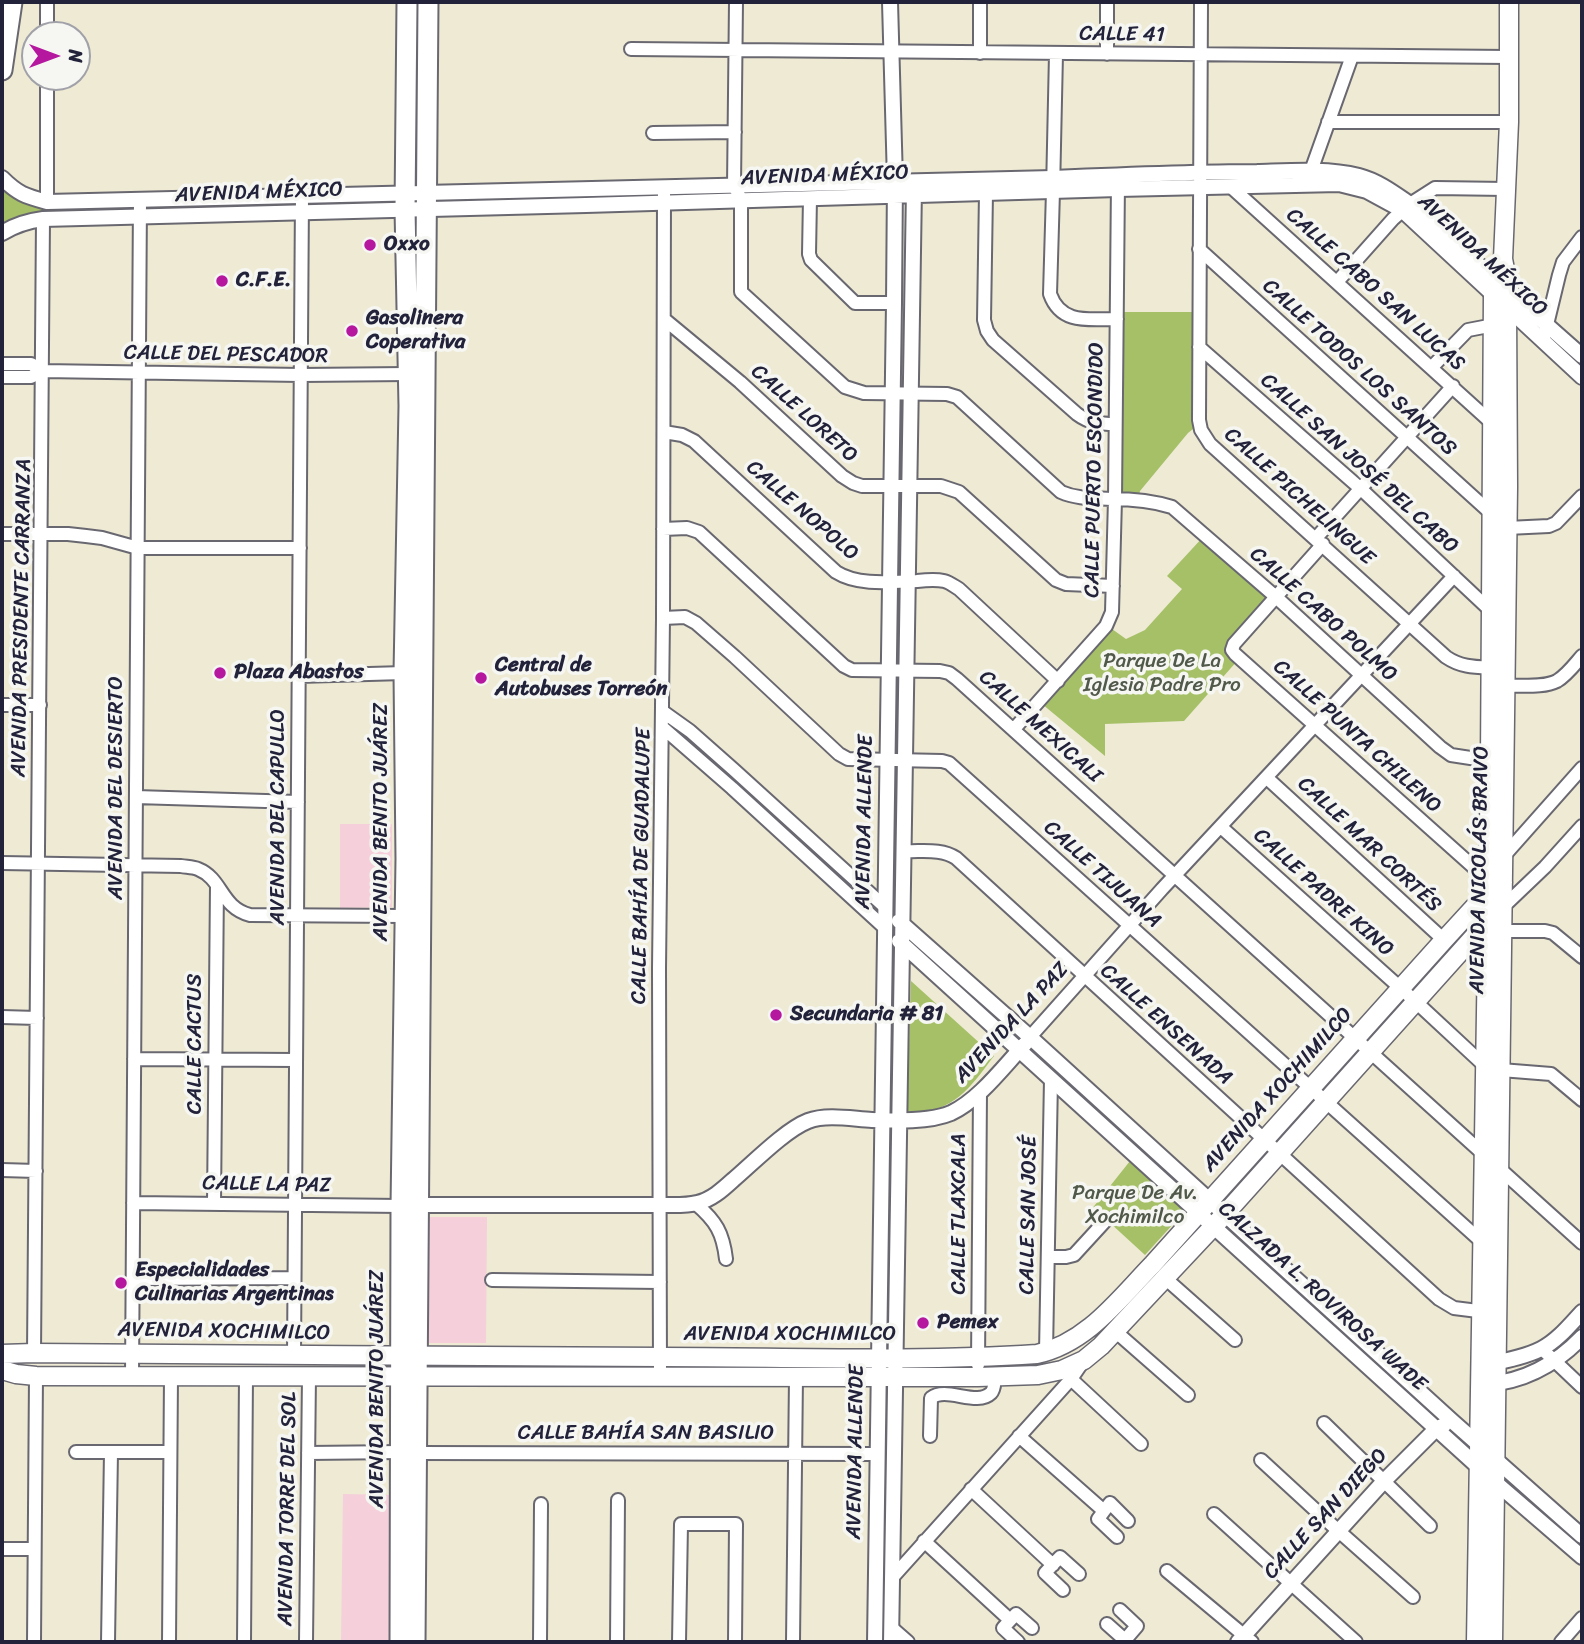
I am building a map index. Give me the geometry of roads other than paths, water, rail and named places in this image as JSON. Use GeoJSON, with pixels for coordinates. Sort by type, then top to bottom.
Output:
{"type":"FeatureCollection","features":[{"type":"Feature","properties":{"kind":"main road","name":"AVENIDA BENITO JUÁREZ"},"geometry":{"type":"LineString","coordinates":[[407,2],[405,202],[409,405],[404,673],[404,916],[412,1011]]}},
{"type":"Feature","properties":{"kind":"main road","name":"AVENIDA BENITO JUÁREZ"},"geometry":{"type":"LineString","coordinates":[[400,1642],[408,1453],[412,1011],[422,757],[428,2]]}},
{"type":"Feature","properties":{"kind":"main road","name":"AVENIDA NICOLÁS BRAVO"},"geometry":{"type":"LineString","coordinates":[[1501,674],[1492,612],[1493,515],[1500,486],[1501,293],[1509,122],[1510,2]]}},
{"type":"Feature","properties":{"kind":"main road"},"geometry":{"type":"LineString","coordinates":[[2,70],[10,6]]}},
{"type":"Feature","properties":{"kind":"main road","name":"AVENIDA NICOLÁS BRAVO"},"geometry":{"type":"LineString","coordinates":[[1487,1463],[1489,1312],[1499,1168],[1493,1069],[1493,885],[1507,528],[1493,424],[1494,326],[1501,293]]}},
{"type":"Feature","properties":{"kind":"main road"},"geometry":{"type":"LineString","coordinates":[[409,405],[416,424],[425,430]]}},
{"type":"Feature","properties":{"kind":"main road"},"geometry":{"type":"LineString","coordinates":[[422,757],[415,734],[415,695],[404,673],[423,665]]}},
{"type":"Feature","properties":{"kind":"main road","name":"AVENIDA NICOLÁS BRAVO"},"geometry":{"type":"LineString","coordinates":[[1497,760],[1503,857],[1493,885],[1502,908]]}},
{"type":"Feature","properties":{"kind":"main road","name":"AVENIDA XOCHIMILCO"},"geometry":{"type":"LineString","coordinates":[[2,1354],[978,1358],[1046,1352],[1063,1346],[1093,1325],[1153,1264],[1493,885]]}},
{"type":"Feature","properties":{"kind":"main road","name":"AVENIDA XOCHIMILCO"},"geometry":{"type":"LineString","coordinates":[[2,1370],[36,1376],[986,1377],[1038,1375],[1062,1370],[1084,1360],[1101,1346],[1416,1002],[1495,926],[1502,908]]}},
{"type":"Feature","properties":{"kind":"main road","name":"AVENIDA NICOLÁS BRAVO"},"geometry":{"type":"LineString","coordinates":[[1489,1312],[1482,1242],[1484,1155],[1493,1069]]}},
{"type":"Feature","properties":{"kind":"main road","name":"AVENIDA NICOLÁS BRAVO"},"geometry":{"type":"LineString","coordinates":[[1488,1374],[1478,1444],[1495,1482],[1493,1642]]}},
{"type":"Feature","properties":{"kind":"main road","name":"AVENIDA BENITO JUÁREZ"},"geometry":{"type":"LineString","coordinates":[[408,1453],[415,1642]]}},
{"type":"Feature","properties":{"kind":"main road"},"geometry":{"type":"LineString","coordinates":[[1476,1642],[1487,1463]]}},
{"type":"Feature","properties":{"kind":"street"},"geometry":{"type":"LineString","coordinates":[[47,2],[47,21]]}},
{"type":"Feature","properties":{"kind":"street","name":"CALLE CABO POLMO"},"geometry":{"type":"LineString","coordinates":[[736,2],[735,132],[741,292],[845,387],[864,393],[947,394],[957,397],[1061,492],[1070,496],[1172,507],[1276,597],[1440,747],[1451,755],[1497,760]]}},
{"type":"Feature","properties":{"kind":"street","name":"AVENIDA ALLENDE"},"geometry":{"type":"LineString","coordinates":[[887,1358],[881,1120],[895,188],[890,2]]}},
{"type":"Feature","properties":{"kind":"street"},"geometry":{"type":"LineString","coordinates":[[980,2],[980,53]]}},
{"type":"Feature","properties":{"kind":"street"},"geometry":{"type":"LineString","coordinates":[[1107,2],[1107,54]]}},
{"type":"Feature","properties":{"kind":"street","name":"CALLE PICHELINGUE"},"geometry":{"type":"LineString","coordinates":[[1201,2],[1199,420],[1205,438],[1455,663],[1546,684],[1557,681],[1582,656]]}},
{"type":"Feature","properties":{"kind":"street","name":"CALLE 41"},"geometry":{"type":"LineString","coordinates":[[631,49],[1509,57]]}},
{"type":"Feature","properties":{"kind":"street"},"geometry":{"type":"LineString","coordinates":[[1056,54],[1050,294],[1059,310],[1074,318],[1116,319]]}},
{"type":"Feature","properties":{"kind":"street"},"geometry":{"type":"LineString","coordinates":[[1311,178],[1352,56]]}},
{"type":"Feature","properties":{"kind":"street"},"geometry":{"type":"LineString","coordinates":[[47,91],[47,202]]}},
{"type":"Feature","properties":{"kind":"street"},"geometry":{"type":"LineString","coordinates":[[1328,122],[1509,122]]}},
{"type":"Feature","properties":{"kind":"street"},"geometry":{"type":"LineString","coordinates":[[653,133],[735,132]]}},
{"type":"Feature","properties":{"kind":"street","name":"AVENIDA MÉXICO"},"geometry":{"type":"LineString","coordinates":[[2,178],[27,197],[47,202],[302,196],[405,202]]}},
{"type":"Feature","properties":{"kind":"street","name":"AVENIDA MÉXICO"},"geometry":{"type":"LineString","coordinates":[[1200,179],[1230,186],[1311,178]]}},
{"type":"Feature","properties":{"kind":"street","name":"AVENIDA MÉXICO"},"geometry":{"type":"LineString","coordinates":[[2,233],[28,221],[43,219],[302,212],[427,201],[1311,178],[1367,191],[1406,207],[1501,293],[1543,341],[1582,377]]}},
{"type":"Feature","properties":{"kind":"street","name":"CALLE PUERTO ESCONDIDO"},"geometry":{"type":"LineString","coordinates":[[1014,729],[1106,626],[1112,612],[1118,182]]}},
{"type":"Feature","properties":{"kind":"street","name":"AVENIDA MÉXICO"},"geometry":{"type":"LineString","coordinates":[[914,188],[986,193],[1054,185]]}},
{"type":"Feature","properties":{"kind":"street","name":"CALLE CABO SAN LUCAS"},"geometry":{"type":"LineString","coordinates":[[1230,186],[1493,424]]}},
{"type":"Feature","properties":{"kind":"street","name":"AVENIDA MÉXICO"},"geometry":{"type":"LineString","coordinates":[[737,193],[810,198],[895,188]]}},
{"type":"Feature","properties":{"kind":"street","name":"AVENIDA ALLENDE"},"geometry":{"type":"LineString","coordinates":[[875,1642],[876,1454],[886,1377],[900,1120],[914,188]]}},
{"type":"Feature","properties":{"kind":"street"},"geometry":{"type":"LineString","coordinates":[[1337,282],[1406,207],[1434,188],[1506,189]]}},
{"type":"Feature","properties":{"kind":"street"},"geometry":{"type":"LineString","coordinates":[[986,193],[986,331],[1084,420],[1115,424]]}},
{"type":"Feature","properties":{"kind":"street","name":"CALLE BAHÍA DE GUADALUPE"},"geometry":{"type":"LineString","coordinates":[[660,1377],[659,968],[664,195]]}},
{"type":"Feature","properties":{"kind":"street","name":"AVENIDA DEL CAPULLO"},"geometry":{"type":"LineString","coordinates":[[294,1355],[302,196]]}},
{"type":"Feature","properties":{"kind":"street"},"geometry":{"type":"LineString","coordinates":[[810,198],[810,260],[855,303],[894,303]]}},
{"type":"Feature","properties":{"kind":"street","name":"AVENIDA DEL DESIERTO"},"geometry":{"type":"LineString","coordinates":[[132,1376],[140,200]]}},
{"type":"Feature","properties":{"kind":"street","name":"AVENIDA PRESIDENTE CARRANZA"},"geometry":{"type":"LineString","coordinates":[[34,1353],[43,219]]}},
{"type":"Feature","properties":{"kind":"street"},"geometry":{"type":"LineString","coordinates":[[1543,341],[1563,262],[1582,237]]}},
{"type":"Feature","properties":{"kind":"street","name":"CALLE TODOS LOS SANTOS"},"geometry":{"type":"LineString","coordinates":[[1199,249],[1493,515]]}},
{"type":"Feature","properties":{"kind":"street","name":"AVENIDA MÉXICO"},"geometry":{"type":"LineString","coordinates":[[1501,293],[1548,324],[1582,356]]}},
{"type":"Feature","properties":{"kind":"street","name":"CALLE LORETO"},"geometry":{"type":"LineString","coordinates":[[664,319],[740,382],[842,476],[853,483],[862,486],[941,486],[959,492],[1056,580],[1066,584],[1113,586]]}},
{"type":"Feature","properties":{"kind":"street"},"geometry":{"type":"LineString","coordinates":[[1432,367],[1468,330],[1494,326]]}},
{"type":"Feature","properties":{"kind":"street","name":"CALLE SAN JOSÉ DEL CABO"},"geometry":{"type":"LineString","coordinates":[[1199,347],[1361,489],[1492,612]]}},
{"type":"Feature","properties":{"kind":"street"},"geometry":{"type":"LineString","coordinates":[[2,364],[31,364],[43,371]]}},
{"type":"Feature","properties":{"kind":"street"},"geometry":{"type":"LineString","coordinates":[[2,377],[31,377],[43,371]]}},
{"type":"Feature","properties":{"kind":"street","name":"CALLE DEL PESCADOR"},"geometry":{"type":"LineString","coordinates":[[43,371],[301,376],[408,374]]}},
{"type":"Feature","properties":{"kind":"street"},"geometry":{"type":"LineString","coordinates":[[1276,597],[1361,489],[1453,386]]}},
{"type":"Feature","properties":{"kind":"street","name":"CALLE NOPOLO"},"geometry":{"type":"LineString","coordinates":[[664,432],[682,435],[694,441],[836,572],[853,580],[947,581],[1058,681]]}},
{"type":"Feature","properties":{"kind":"street"},"geometry":{"type":"LineString","coordinates":[[1507,528],[1549,526],[1556,523],[1582,496]]}},
{"type":"Feature","properties":{"kind":"street","name":"CALLE MEXICALI"},"geometry":{"type":"LineString","coordinates":[[663,529],[687,528],[699,532],[844,666],[852,670],[949,673],[1582,1243]]}},
{"type":"Feature","properties":{"kind":"street"},"geometry":{"type":"LineString","coordinates":[[2,534],[86,536],[138,548],[300,548]]}},
{"type":"Feature","properties":{"kind":"street","name":"AVENIDA LA PAZ"},"geometry":{"type":"LineString","coordinates":[[410,1206],[696,1204],[721,1191],[789,1132],[808,1121],[825,1118],[900,1120],[937,1117],[960,1108],[980,1092],[1019,1050],[1175,875],[1454,576]]}},
{"type":"Feature","properties":{"kind":"street","name":"CALLE PUNTA CHILENO"},"geometry":{"type":"LineString","coordinates":[[1276,597],[1234,644],[1232,650],[1235,654],[1493,885]]}},
{"type":"Feature","properties":{"kind":"street","name":"CALLE TIJUANA"},"geometry":{"type":"LineString","coordinates":[[663,618],[685,617],[696,623],[839,754],[848,759],[948,763],[1482,1242]]}},
{"type":"Feature","properties":{"kind":"street"},"geometry":{"type":"LineString","coordinates":[[299,676],[404,673]]}},
{"type":"Feature","properties":{"kind":"street"},"geometry":{"type":"LineString","coordinates":[[2,705],[40,705]]}},
{"type":"Feature","properties":{"kind":"street","name":"CALZADA L. ROVIROSA WADE"},"geometry":{"type":"LineString","coordinates":[[662,711],[733,769],[1030,1037],[1436,1429],[1487,1463],[1582,1536]]}},
{"type":"Feature","properties":{"kind":"street","name":"CALZADA L. ROVIROSA WADE"},"geometry":{"type":"LineString","coordinates":[[662,727],[1051,1079],[1204,1206]]}},
{"type":"Feature","properties":{"kind":"street"},"geometry":{"type":"LineString","coordinates":[[1503,857],[1582,768]]}},
{"type":"Feature","properties":{"kind":"street","name":"CALLE MAR CORTÉS"},"geometry":{"type":"LineString","coordinates":[[1267,778],[1444,940]]}},
{"type":"Feature","properties":{"kind":"street"},"geometry":{"type":"LineString","coordinates":[[136,797],[298,802]]}},
{"type":"Feature","properties":{"kind":"street"},"geometry":{"type":"LineString","coordinates":[[1502,908],[1545,867],[1582,826]]}},
{"type":"Feature","properties":{"kind":"street","name":"CALLE PADRE KINO"},"geometry":{"type":"LineString","coordinates":[[1221,827],[1493,1069]]}},
{"type":"Feature","properties":{"kind":"street","name":"CALLE ENSENADA"},"geometry":{"type":"LineString","coordinates":[[904,851],[942,852],[956,858],[1439,1299],[1454,1308],[1489,1312]]}},
{"type":"Feature","properties":{"kind":"street"},"geometry":{"type":"LineString","coordinates":[[2,863],[181,866],[198,869],[208,875],[241,913],[404,916]]}},
{"type":"Feature","properties":{"kind":"street","name":"CALLE CACTUS"},"geometry":{"type":"LineString","coordinates":[[215,1203],[217,884]]}},
{"type":"Feature","properties":{"kind":"street"},"geometry":{"type":"LineString","coordinates":[[1495,926],[1553,933],[1582,957]]}},
{"type":"Feature","properties":{"kind":"street"},"geometry":{"type":"LineString","coordinates":[[2,1017],[37,1018]]}},
{"type":"Feature","properties":{"kind":"street"},"geometry":{"type":"LineString","coordinates":[[134,1059],[296,1060]]}},
{"type":"Feature","properties":{"kind":"street"},"geometry":{"type":"LineString","coordinates":[[1493,1069],[1551,1074],[1582,1100]]}},
{"type":"Feature","properties":{"kind":"street","name":"CALLE SAN JOSÉ"},"geometry":{"type":"LineString","coordinates":[[1046,1352],[1051,1079]]}},
{"type":"Feature","properties":{"kind":"street","name":"CALLE TLAXCALA"},"geometry":{"type":"LineString","coordinates":[[980,1092],[978,1358],[986,1377]]}},
{"type":"Feature","properties":{"kind":"street"},"geometry":{"type":"LineString","coordinates":[[2,1170],[36,1171]]}},
{"type":"Feature","properties":{"kind":"street","name":"CALLE LA PAZ"},"geometry":{"type":"LineString","coordinates":[[133,1203],[410,1206]]}},
{"type":"Feature","properties":{"kind":"street"},"geometry":{"type":"LineString","coordinates":[[696,1204],[718,1228],[726,1259]]}},
{"type":"Feature","properties":{"kind":"street"},"geometry":{"type":"LineString","coordinates":[[1048,1257],[1073,1255],[1107,1219]]}},
{"type":"Feature","properties":{"kind":"street","name":"CALZADA L. ROVIROSA WADE"},"geometry":{"type":"LineString","coordinates":[[1219,1220],[1478,1444]]}},
{"type":"Feature","properties":{"kind":"street"},"geometry":{"type":"LineString","coordinates":[[132,1279],[295,1278]]}},
{"type":"Feature","properties":{"kind":"street"},"geometry":{"type":"LineString","coordinates":[[1165,1278],[1235,1340]]}},
{"type":"Feature","properties":{"kind":"street"},"geometry":{"type":"LineString","coordinates":[[492,1280],[660,1282]]}},
{"type":"Feature","properties":{"kind":"street"},"geometry":{"type":"LineString","coordinates":[[1488,1374],[1542,1349],[1582,1312]]}},
{"type":"Feature","properties":{"kind":"street"},"geometry":{"type":"LineString","coordinates":[[1115,1331],[1188,1395]]}},
{"type":"Feature","properties":{"kind":"street"},"geometry":{"type":"LineString","coordinates":[[1488,1374],[1517,1379],[1540,1371],[1555,1362],[1582,1337]]}},
{"type":"Feature","properties":{"kind":"street"},"geometry":{"type":"LineString","coordinates":[[1542,1349],[1582,1387]]}},
{"type":"Feature","properties":{"kind":"street"},"geometry":{"type":"LineString","coordinates":[[892,1578],[1071,1379],[1084,1360]]}},
{"type":"Feature","properties":{"kind":"street"},"geometry":{"type":"LineString","coordinates":[[34,1642],[36,1376]]}},
{"type":"Feature","properties":{"kind":"street"},"geometry":{"type":"LineString","coordinates":[[169,1642],[171,1376]]}},
{"type":"Feature","properties":{"kind":"street"},"geometry":{"type":"LineString","coordinates":[[244,1642],[246,1376]]}},
{"type":"Feature","properties":{"kind":"street","name":"AVENIDA TORRE DEL SOL"},"geometry":{"type":"LineString","coordinates":[[306,1642],[309,1376]]}},
{"type":"Feature","properties":{"kind":"street"},"geometry":{"type":"LineString","coordinates":[[793,1642],[796,1377]]}},
{"type":"Feature","properties":{"kind":"street","name":"AVENIDA ALLENDE"},"geometry":{"type":"LineString","coordinates":[[886,1377],[892,1635]]}},
{"type":"Feature","properties":{"kind":"street"},"geometry":{"type":"LineString","coordinates":[[930,1436],[931,1398],[941,1394],[982,1397],[990,1394],[994,1389],[986,1377]]}},
{"type":"Feature","properties":{"kind":"street"},"geometry":{"type":"LineString","coordinates":[[1071,1379],[1141,1444]]}},
{"type":"Feature","properties":{"kind":"street","name":"CALLE SAN DIEGO"},"geometry":{"type":"LineString","coordinates":[[1244,1640],[1384,1481],[1436,1429],[1452,1421]]}},
{"type":"Feature","properties":{"kind":"street"},"geometry":{"type":"LineString","coordinates":[[1324,1423],[1430,1526]]}},
{"type":"Feature","properties":{"kind":"street"},"geometry":{"type":"LineString","coordinates":[[1019,1436],[1104,1511]]}},
{"type":"Feature","properties":{"kind":"street"},"geometry":{"type":"LineString","coordinates":[[76,1452],[170,1452]]}},
{"type":"Feature","properties":{"kind":"street"},"geometry":{"type":"LineString","coordinates":[[108,1642],[111,1452]]}},
{"type":"Feature","properties":{"kind":"street","name":"CALLE BAHÍA SAN BASILIO"},"geometry":{"type":"LineString","coordinates":[[308,1453],[876,1454]]}},
{"type":"Feature","properties":{"kind":"street"},"geometry":{"type":"LineString","coordinates":[[1261,1461],[1413,1597]]}},
{"type":"Feature","properties":{"kind":"street"},"geometry":{"type":"LineString","coordinates":[[1495,1482],[1582,1557]]}},
{"type":"Feature","properties":{"kind":"street"},"geometry":{"type":"LineString","coordinates":[[971,1489],[1053,1565],[1079,1574]]}},
{"type":"Feature","properties":{"kind":"street"},"geometry":{"type":"LineString","coordinates":[[617,1642],[618,1500]]}},
{"type":"Feature","properties":{"kind":"street"},"geometry":{"type":"LineString","coordinates":[[1117,1537],[1098,1519],[1110,1503],[1128,1521]]}},
{"type":"Feature","properties":{"kind":"street"},"geometry":{"type":"LineString","coordinates":[[540,1642],[541,1504]]}},
{"type":"Feature","properties":{"kind":"street"},"geometry":{"type":"LineString","coordinates":[[1213,1514],[1356,1642]]}},
{"type":"Feature","properties":{"kind":"street"},"geometry":{"type":"LineString","coordinates":[[679,1642],[681,1524],[736,1524],[735,1642]]}},
{"type":"Feature","properties":{"kind":"street"},"geometry":{"type":"LineString","coordinates":[[924,1541],[1010,1620]]}},
{"type":"Feature","properties":{"kind":"street"},"geometry":{"type":"LineString","coordinates":[[2,1549],[34,1549]]}},
{"type":"Feature","properties":{"kind":"street"},"geometry":{"type":"LineString","coordinates":[[1053,1565],[1063,1590]]}},
{"type":"Feature","properties":{"kind":"street"},"geometry":{"type":"LineString","coordinates":[[1167,1571],[1244,1640]]}},
{"type":"Feature","properties":{"kind":"street"},"geometry":{"type":"LineString","coordinates":[[1120,1610],[1131,1633]]}},
{"type":"Feature","properties":{"kind":"street"},"geometry":{"type":"LineString","coordinates":[[1018,1642],[1003,1628],[1016,1614],[1032,1628]]}},
{"type":"Feature","properties":{"kind":"street"},"geometry":{"type":"LineString","coordinates":[[1561,1642],[1582,1618]]}},
{"type":"Feature","properties":{"kind":"street"},"geometry":{"type":"LineString","coordinates":[[1107,1625],[1131,1633],[1142,1642]]}},
{"type":"Feature","properties":{"kind":"street"},"geometry":{"type":"LineString","coordinates":[[892,1635],[908,1642]]}},
{"type":"Feature","properties":{"kind":"place","name":"Oxxo"},"geometry":{"type":"Point","coordinates":[370,245]}},
{"type":"Feature","properties":{"kind":"place","name":"C.F.E."},"geometry":{"type":"Point","coordinates":[222,281]}},
{"type":"Feature","properties":{"kind":"place","name":"Gasolinera Coperativa"},"geometry":{"type":"Point","coordinates":[352,331]}},
{"type":"Feature","properties":{"kind":"place","name":"Plaza Abastos"},"geometry":{"type":"Point","coordinates":[220,673]}},
{"type":"Feature","properties":{"kind":"place","name":"Central de Autobuses Torreón"},"geometry":{"type":"Point","coordinates":[481,678]}},
{"type":"Feature","properties":{"kind":"place","name":"Secundaria # 81"},"geometry":{"type":"Point","coordinates":[776,1015]}},
{"type":"Feature","properties":{"kind":"place","name":"Especialidades Culinarias Argentinas"},"geometry":{"type":"Point","coordinates":[121,1283]}},
{"type":"Feature","properties":{"kind":"place","name":"Pemex"},"geometry":{"type":"Point","coordinates":[923,1323]}},
{"type":"Feature","properties":{"kind":"park label","name":"Parque De La Iglesia Padre Pro"},"geometry":{"type":"Point","coordinates":[1162,674]}},
{"type":"Feature","properties":{"kind":"park label","name":"Parque De Av. Xochimilco"},"geometry":{"type":"Point","coordinates":[1135,1206]}}]}
